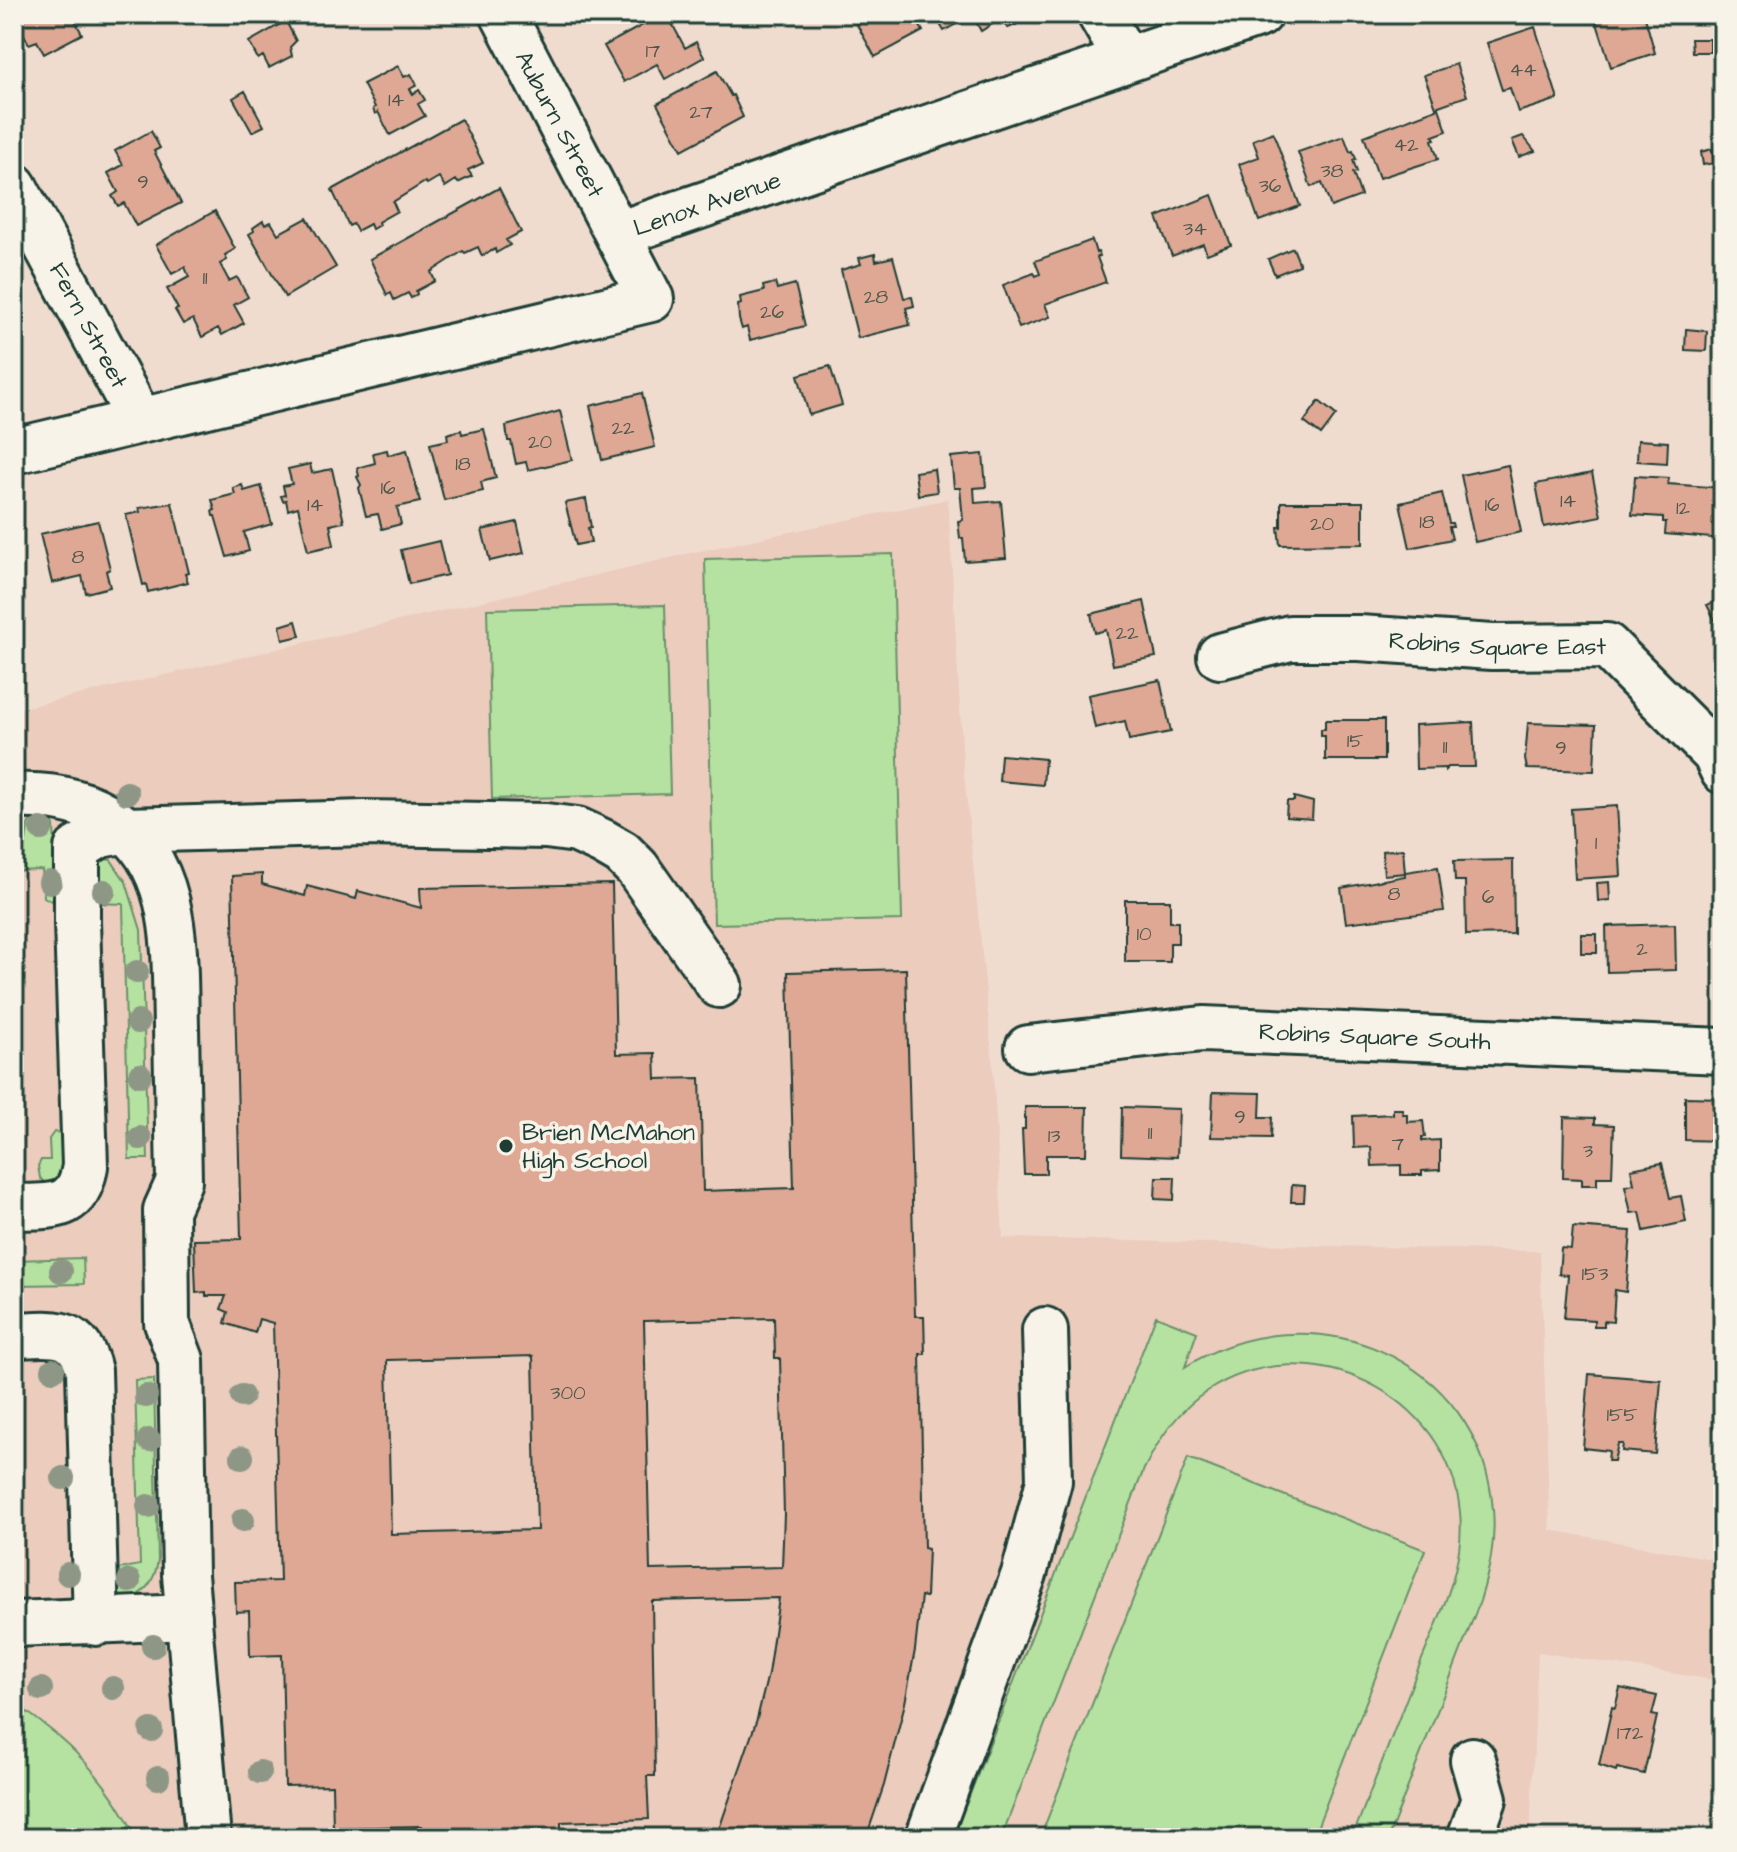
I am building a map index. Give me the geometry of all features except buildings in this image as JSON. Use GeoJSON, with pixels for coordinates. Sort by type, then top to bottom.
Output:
{"type":"FeatureCollection","features":[{"type":"Feature","properties":{"kind":"street","name":"Auburn Street"},"geometry":{"type":"LineString","coordinates":[[503,14],[618,234]]}},
{"type":"Feature","properties":{"kind":"street"},"geometry":{"type":"LineString","coordinates":[[1100,14],[1126,59]]}},
{"type":"Feature","properties":{"kind":"street","name":"Lenox Avenue"},"geometry":{"type":"LineString","coordinates":[[14,451],[651,299],[618,234],[1260,14]]}},
{"type":"Feature","properties":{"kind":"street","name":"Fern Street"},"geometry":{"type":"LineString","coordinates":[[14,186],[140,420]]}},
{"type":"Feature","properties":{"kind":"street","name":"Robins Square East"},"geometry":{"type":"LineString","coordinates":[[1220,656],[1290,638],[1359,638],[1492,647],[1607,646],[1715,754],[1723,771]]}},
{"type":"Feature","properties":{"kind":"street"},"geometry":{"type":"LineString","coordinates":[[14,796],[64,798],[99,811],[127,830],[160,877],[170,914],[174,952],[179,1181],[166,1210],[167,1323],[181,1360],[185,1575],[208,1838]]}},
{"type":"Feature","properties":{"kind":"street"},"geometry":{"type":"LineString","coordinates":[[14,1207],[64,1203],[76,1195],[82,1184],[85,1166],[77,849],[100,835],[127,830],[365,823],[546,826],[577,830],[622,853],[637,868],[719,985]]}},
{"type":"Feature","properties":{"kind":"street","name":"Robins Square South"},"geometry":{"type":"LineString","coordinates":[[1028,1048],[1203,1029],[1723,1051]]}},
{"type":"Feature","properties":{"kind":"street"},"geometry":{"type":"LineString","coordinates":[[928,1838],[1024,1574],[1049,1481],[1045,1330]]}},
{"type":"Feature","properties":{"kind":"street"},"geometry":{"type":"LineString","coordinates":[[14,1335],[67,1336],[78,1344],[86,1356],[96,1623]]}},
{"type":"Feature","properties":{"kind":"street"},"geometry":{"type":"LineString","coordinates":[[14,1624],[189,1617]]}},
{"type":"Feature","properties":{"kind":"street"},"geometry":{"type":"LineString","coordinates":[[1470,1838],[1484,1799],[1473,1760]]}},
{"type":"Feature","properties":{"kind":"shaded area","name":"Brien McMahon High School"},"geometry":{"type":"Polygon","coordinates":[[[948,499],[963,763],[992,1054],[1003,1238],[1540,1251],[1550,1530],[1723,1561],[1723,1627],[1714,1680],[1538,1652],[1530,1838],[14,1838],[14,710],[695,552],[948,499]]]}},
{"type":"Feature","properties":{"kind":"green space"},"geometry":{"type":"Polygon","coordinates":[[[893,554],[902,920],[714,924],[705,559],[893,554]]]}},
{"type":"Feature","properties":{"kind":"green space"},"geometry":{"type":"Polygon","coordinates":[[[665,605],[670,794],[492,799],[487,609],[665,605]]]}},
{"type":"Feature","properties":{"kind":"green space"},"geometry":{"type":"Polygon","coordinates":[[[33,816],[50,817],[54,826],[57,894],[51,901],[44,897],[42,870],[14,871],[14,839],[26,841],[33,816]]]}},
{"type":"Feature","properties":{"kind":"green space"},"geometry":{"type":"Polygon","coordinates":[[[100,858],[111,860],[126,882],[141,930],[148,1159],[129,1159],[123,904],[97,903],[94,863],[100,858]]]}},
{"type":"Feature","properties":{"kind":"green space"},"geometry":{"type":"Polygon","coordinates":[[[54,1132],[62,1133],[64,1158],[56,1182],[47,1185],[40,1178],[38,1166],[41,1160],[50,1160],[49,1139],[54,1132]]]}},
{"type":"Feature","properties":{"kind":"green space"},"geometry":{"type":"Polygon","coordinates":[[[83,1258],[84,1284],[14,1285],[14,1260],[83,1258]]]}},
{"type":"Feature","properties":{"kind":"green space"},"geometry":{"type":"Polygon","coordinates":[[[1156,1316],[1197,1332],[1185,1367],[1234,1344],[1284,1334],[1334,1337],[1381,1351],[1423,1376],[1457,1412],[1481,1456],[1494,1522],[1486,1579],[1388,1838],[1352,1838],[1448,1595],[1458,1554],[1460,1512],[1450,1470],[1430,1434],[1402,1404],[1368,1382],[1329,1369],[1288,1365],[1248,1372],[1209,1390],[1188,1406],[1163,1435],[1144,1469],[1001,1838],[953,1838],[1156,1316]]]}},
{"type":"Feature","properties":{"kind":"green space"},"geometry":{"type":"Polygon","coordinates":[[[154,1379],[158,1560],[154,1576],[146,1588],[135,1597],[120,1601],[111,1597],[113,1570],[140,1565],[135,1380],[154,1379]]]}},
{"type":"Feature","properties":{"kind":"green space"},"geometry":{"type":"Polygon","coordinates":[[[1188,1458],[1425,1550],[1313,1838],[1040,1838],[1188,1458]]]}},
{"type":"Feature","properties":{"kind":"green space"},"geometry":{"type":"Polygon","coordinates":[[[14,1703],[52,1731],[85,1762],[113,1797],[137,1838],[14,1838],[14,1703]]]}},
{"type":"Feature","properties":{"kind":"place","name":"Brien McMahon High School"},"geometry":{"type":"Point","coordinates":[506,1146]}}]}
